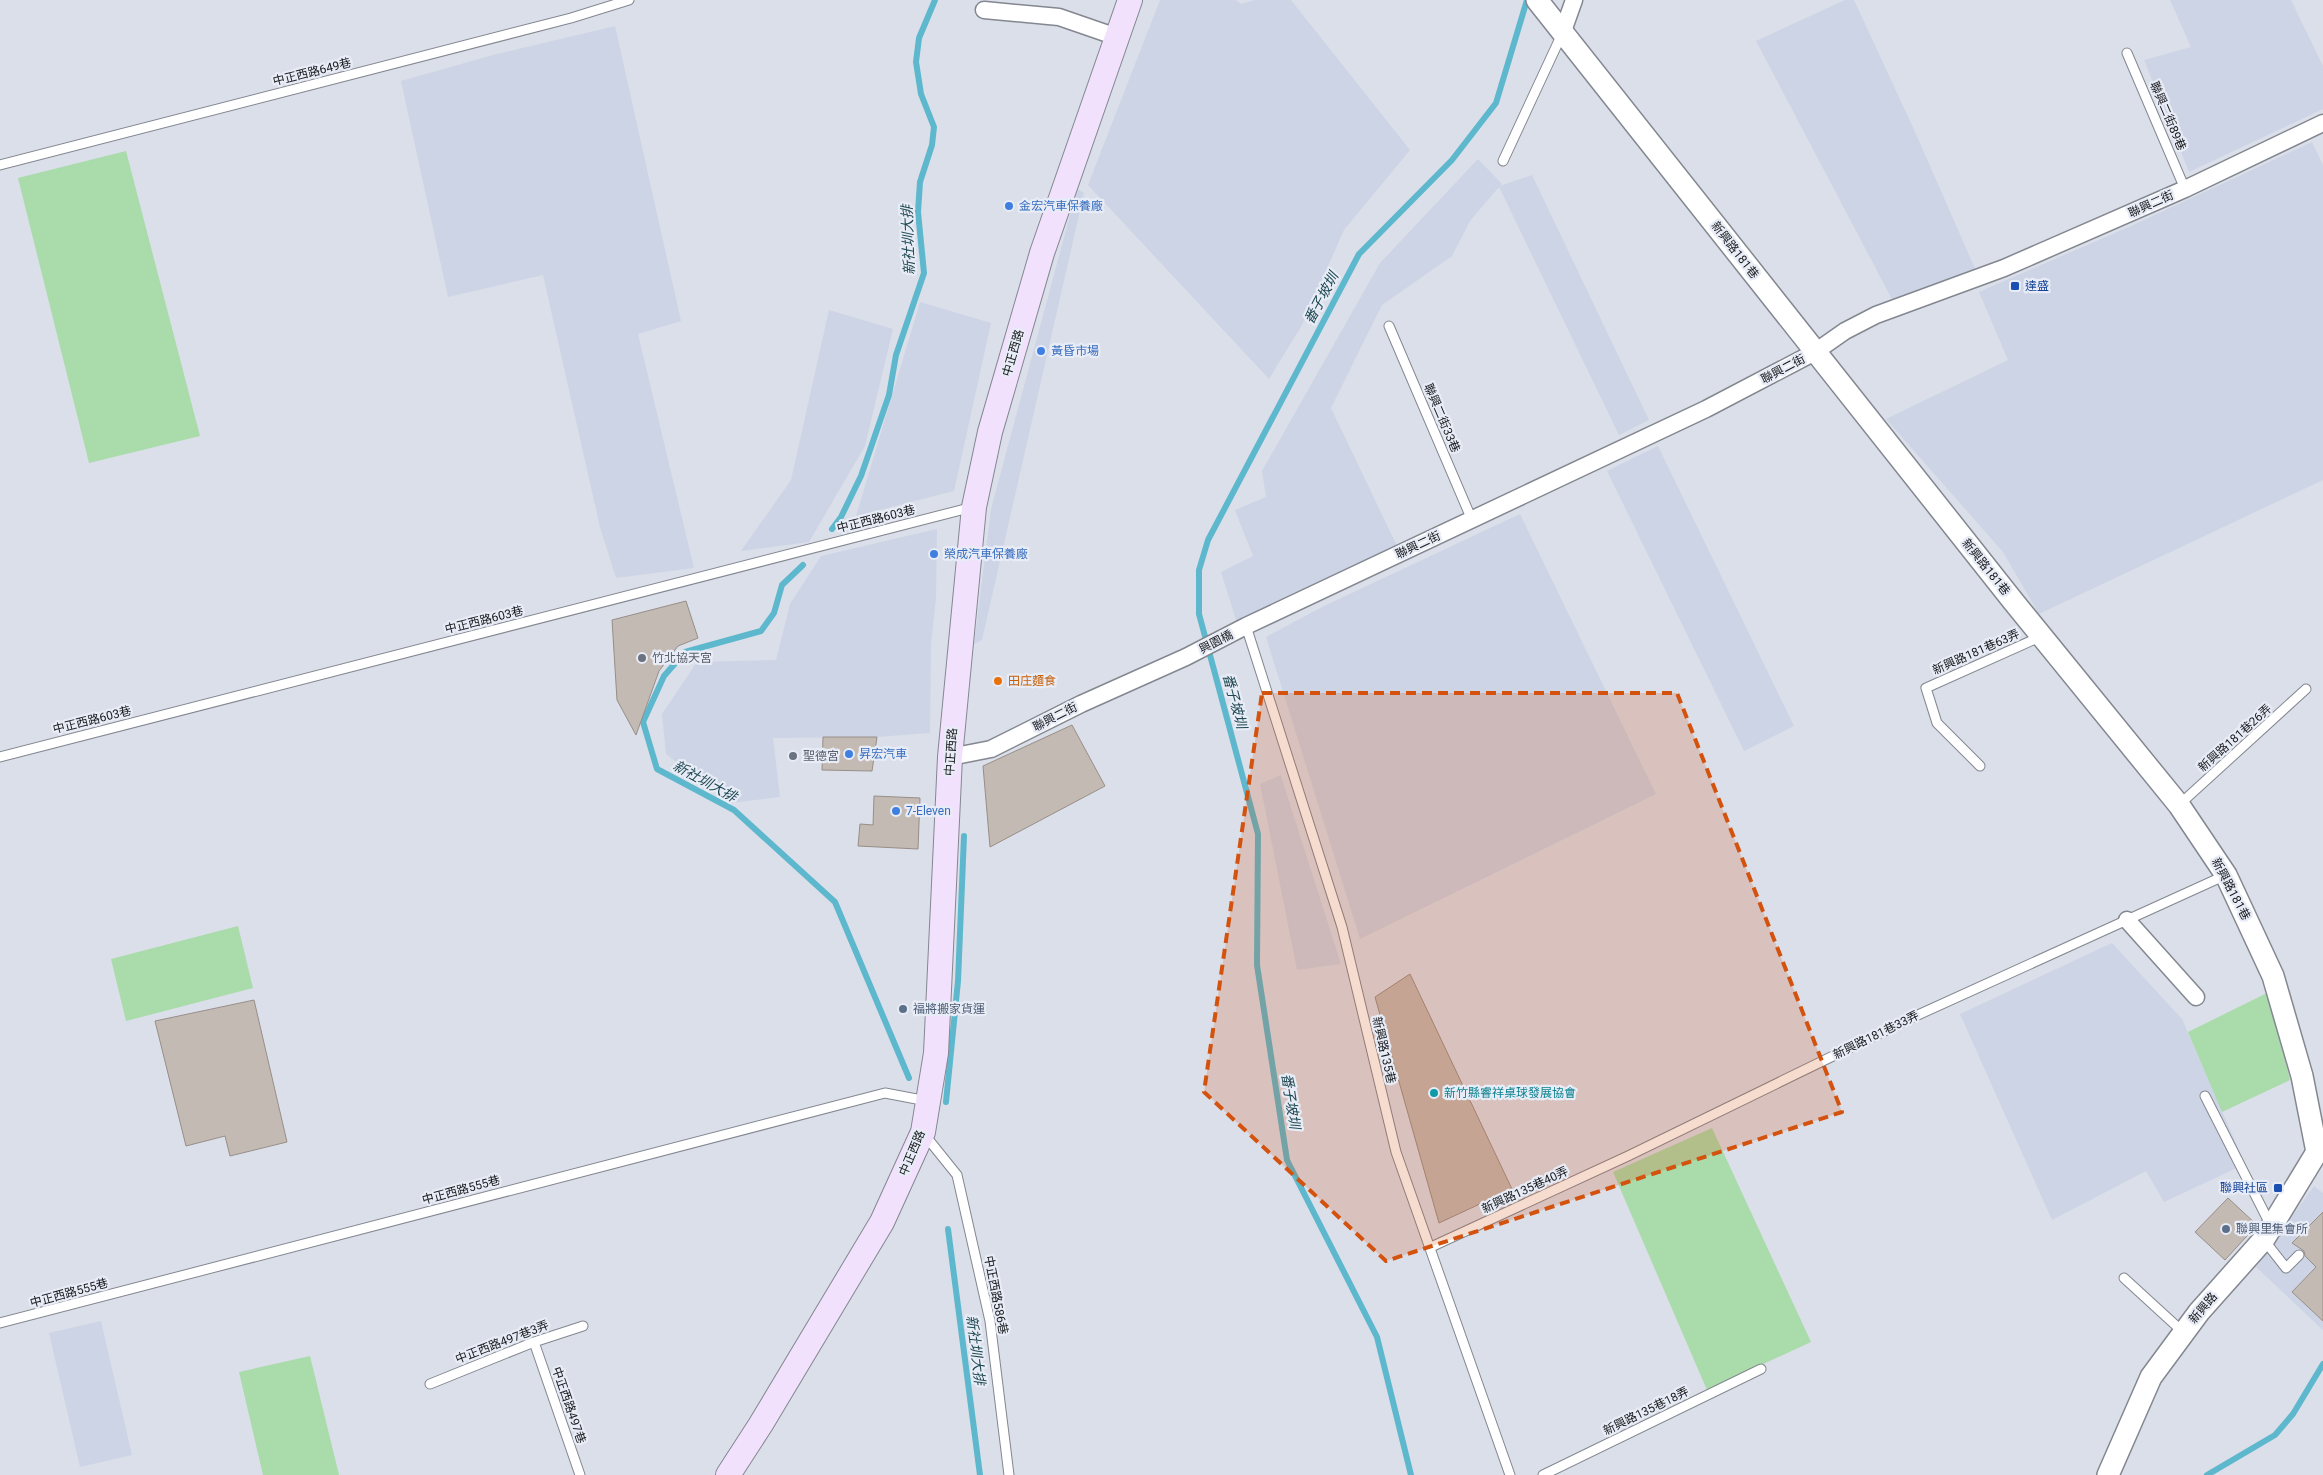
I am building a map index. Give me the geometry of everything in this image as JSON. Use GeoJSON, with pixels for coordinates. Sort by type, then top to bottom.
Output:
{"type":"FeatureCollection","features":[{"type":"Feature","properties":{"kind":"main road","name":"中正西路"},"geometry":{"type":"LineString","coordinates":[[728,1475],[761,1424],[882,1222],[923,1132],[929,1102],[940,1009],[950,757],[974,507],[990,432],[1042,253],[1130,0]]}},
{"type":"Feature","properties":{"kind":"street","name":"新興路181巷"},"geometry":{"type":"LineString","coordinates":[[1537,0],[1815,352],[2179,805],[2226,875],[2273,976],[2321,1150]]}},
{"type":"Feature","properties":{"kind":"street"},"geometry":{"type":"LineString","coordinates":[[1563,31],[1574,0]]}},
{"type":"Feature","properties":{"kind":"street"},"geometry":{"type":"LineString","coordinates":[[984,10],[1060,17],[1117,37]]}},
{"type":"Feature","properties":{"kind":"street","name":"聯興二街"},"geometry":{"type":"LineString","coordinates":[[1246,626],[1706,409],[1815,352],[1845,331],[1876,315],[2004,268],[2185,189],[2323,123]]}},
{"type":"Feature","properties":{"kind":"street","name":"興園橋"},"geometry":{"type":"LineString","coordinates":[[1186,657],[1246,626]]}},
{"type":"Feature","properties":{"kind":"street","name":"聯興二街"},"geometry":{"type":"LineString","coordinates":[[950,757],[990,749],[1080,704],[1186,657]]}},
{"type":"Feature","properties":{"kind":"street"},"geometry":{"type":"LineString","coordinates":[[2127,920],[2196,996]]}},
{"type":"Feature","properties":{"kind":"street","name":"新興路"},"geometry":{"type":"LineString","coordinates":[[2108,1475],[2151,1377],[2199,1312],[2268,1233],[2321,1150]]}},
{"type":"Feature","properties":{"kind":"lane","name":"中正西路649巷"},"geometry":{"type":"LineString","coordinates":[[0,165],[571,18],[629,0]]}},
{"type":"Feature","properties":{"kind":"lane"},"geometry":{"type":"LineString","coordinates":[[1503,161],[1563,31]]}},
{"type":"Feature","properties":{"kind":"lane","name":"聯興二街89巷"},"geometry":{"type":"LineString","coordinates":[[2127,53],[2185,189]]}},
{"type":"Feature","properties":{"kind":"lane","name":"聯興二街33巷"},"geometry":{"type":"LineString","coordinates":[[1389,326],[1472,520]]}},
{"type":"Feature","properties":{"kind":"lane","name":"中正西路603巷"},"geometry":{"type":"LineString","coordinates":[[0,757],[974,507]]}},
{"type":"Feature","properties":{"kind":"lane","name":"新興路135巷"},"geometry":{"type":"LineString","coordinates":[[1246,626],[1342,927],[1396,1152],[1510,1475]]}},
{"type":"Feature","properties":{"kind":"lane","name":"新興路181巷63弄"},"geometry":{"type":"LineString","coordinates":[[1980,766],[1937,723],[1926,688],[2043,636]]}},
{"type":"Feature","properties":{"kind":"lane","name":"新興路181巷26弄"},"geometry":{"type":"LineString","coordinates":[[2179,805],[2306,689]]}},
{"type":"Feature","properties":{"kind":"lane","name":"新興路181巷33弄"},"geometry":{"type":"LineString","coordinates":[[1628,1156],[1909,1019],[2226,875]]}},
{"type":"Feature","properties":{"kind":"lane","name":"中正西路555巷"},"geometry":{"type":"LineString","coordinates":[[0,1324],[885,1092],[929,1102]]}},
{"type":"Feature","properties":{"kind":"lane"},"geometry":{"type":"LineString","coordinates":[[2205,1096],[2286,1268],[2299,1255]]}},
{"type":"Feature","properties":{"kind":"lane","name":"中正西路586巷"},"geometry":{"type":"LineString","coordinates":[[923,1132],[957,1175],[990,1321],[1008,1475]]}},
{"type":"Feature","properties":{"kind":"lane","name":"新興路135巷40弄"},"geometry":{"type":"LineString","coordinates":[[1431,1247],[1628,1156]]}},
{"type":"Feature","properties":{"kind":"lane"},"geometry":{"type":"LineString","coordinates":[[2124,1278],[2183,1333]]}},
{"type":"Feature","properties":{"kind":"lane","name":"中正西路497巷3弄"},"geometry":{"type":"LineString","coordinates":[[430,1384],[534,1342],[583,1326]]}},
{"type":"Feature","properties":{"kind":"lane","name":"中正西路497巷"},"geometry":{"type":"LineString","coordinates":[[534,1342],[580,1475]]}},
{"type":"Feature","properties":{"kind":"lane","name":"新興路135巷18弄"},"geometry":{"type":"LineString","coordinates":[[1542,1475],[1761,1369]]}},
{"type":"Feature","properties":{"kind":"highlighted area"},"geometry":{"type":"Polygon","coordinates":[[[1262,693],[1677,693],[1842,1112],[1386,1261],[1204,1092],[1262,693]]]}},
{"type":"Feature","properties":{"kind":"shaded area"},"geometry":{"type":"Polygon","coordinates":[[[1160,0],[1236,0],[1241,4],[1255,0],[1291,0],[1410,150],[1344,230],[1302,325],[1269,379],[1088,185],[1160,0]]]}},
{"type":"Feature","properties":{"kind":"shaded area"},"geometry":{"type":"Polygon","coordinates":[[[1845,0],[1854,0],[1916,134],[1976,271],[1895,305],[1756,41],[1845,0]]]}},
{"type":"Feature","properties":{"kind":"shaded area"},"geometry":{"type":"Polygon","coordinates":[[[2170,0],[2291,0],[2323,66],[2323,109],[2189,172],[2144,60],[2191,47],[2170,0]]]}},
{"type":"Feature","properties":{"kind":"shaded area"},"geometry":{"type":"Polygon","coordinates":[[[615,26],[681,321],[638,334],[694,568],[616,578],[600,527],[543,275],[448,297],[401,81],[493,55],[615,26]]]}},
{"type":"Feature","properties":{"kind":"shaded area"},"geometry":{"type":"Polygon","coordinates":[[[2312,142],[2323,165],[2323,480],[2039,614],[2003,552],[1886,419],[2008,360],[1979,292],[2131,226],[2312,142]]]}},
{"type":"Feature","properties":{"kind":"shaded area"},"geometry":{"type":"Polygon","coordinates":[[[1478,159],[1502,184],[1500,186],[1532,175],[1649,420],[1619,435],[1499,187],[1470,221],[1452,256],[1382,305],[1331,408],[1397,546],[1237,623],[1221,572],[1253,556],[1235,510],[1266,497],[1262,471],[1380,263],[1478,159]]]}},
{"type":"Feature","properties":{"kind":"shaded area","name":"黃昏市場"},"geometry":{"type":"Polygon","coordinates":[[[1077,189],[1084,193],[982,640],[974,644],[991,509],[1077,189]]]}},
{"type":"Feature","properties":{"kind":"shaded area"},"geometry":{"type":"Polygon","coordinates":[[[920,302],[991,323],[954,491],[856,516],[920,302]]]}},
{"type":"Feature","properties":{"kind":"shaded area"},"geometry":{"type":"Polygon","coordinates":[[[829,310],[893,329],[865,446],[809,542],[741,551],[791,480],[829,310]]]}},
{"type":"Feature","properties":{"kind":"shaded area"},"geometry":{"type":"Polygon","coordinates":[[[1658,446],[1794,726],[1744,751],[1607,471],[1658,446]]]}},
{"type":"Feature","properties":{"kind":"shaded area"},"geometry":{"type":"Polygon","coordinates":[[[1520,514],[1656,794],[1360,939],[1266,637],[1324,606],[1520,514]]]}},
{"type":"Feature","properties":{"kind":"shaded area"},"geometry":{"type":"Polygon","coordinates":[[[937,529],[936,598],[931,644],[930,733],[877,737],[773,738],[780,797],[730,803],[666,754],[662,714],[697,662],[776,660],[790,604],[821,556],[937,529]]]}},
{"type":"Feature","properties":{"kind":"shaded area"},"geometry":{"type":"Polygon","coordinates":[[[1281,775],[1341,964],[1297,970],[1260,784],[1281,775]]]}},
{"type":"Feature","properties":{"kind":"shaded area"},"geometry":{"type":"Polygon","coordinates":[[[2112,943],[2182,1019],[2245,1164],[2164,1202],[2146,1171],[2052,1220],[1960,1014],[2112,943]]]}},
{"type":"Feature","properties":{"kind":"shaded area"},"geometry":{"type":"Polygon","coordinates":[[[2314,1186],[2323,1193],[2323,1330],[2256,1267],[2314,1186]]]}},
{"type":"Feature","properties":{"kind":"shaded area"},"geometry":{"type":"Polygon","coordinates":[[[101,1321],[132,1455],[80,1467],[49,1333],[101,1321]]]}},
{"type":"Feature","properties":{"kind":"green space"},"geometry":{"type":"Polygon","coordinates":[[[126,151],[200,436],[89,463],[18,178],[126,151]]]}},
{"type":"Feature","properties":{"kind":"green space"},"geometry":{"type":"Polygon","coordinates":[[[238,926],[253,988],[126,1021],[111,959],[238,926]]]}},
{"type":"Feature","properties":{"kind":"green space"},"geometry":{"type":"Polygon","coordinates":[[[2269,992],[2290,1080],[2222,1112],[2188,1032],[2269,992]]]}},
{"type":"Feature","properties":{"kind":"green space"},"geometry":{"type":"Polygon","coordinates":[[[1712,1128],[1811,1342],[1707,1390],[1613,1172],[1712,1128]]]}},
{"type":"Feature","properties":{"kind":"green space"},"geometry":{"type":"Polygon","coordinates":[[[310,1356],[339,1475],[263,1475],[239,1372],[310,1356]]]}},
{"type":"Feature","properties":{"kind":"building","name":"竹北協天宮"},"geometry":{"type":"Polygon","coordinates":[[[686,601],[698,638],[678,646],[659,671],[636,735],[617,700],[612,620],[686,601]]]}},
{"type":"Feature","properties":{"kind":"building"},"geometry":{"type":"Polygon","coordinates":[[[1072,725],[1105,786],[990,847],[983,766],[1072,725]]]}},
{"type":"Feature","properties":{"kind":"building","name":"昇宏汽車"},"geometry":{"type":"Polygon","coordinates":[[[823,737],[877,737],[872,771],[822,770],[823,737]]]}},
{"type":"Feature","properties":{"kind":"building","name":"7-Eleven"},"geometry":{"type":"Polygon","coordinates":[[[874,796],[920,798],[918,849],[858,846],[860,824],[873,825],[874,796]]]}},
{"type":"Feature","properties":{"kind":"building","name":"新竹縣睿祥桌球發展協會"},"geometry":{"type":"Polygon","coordinates":[[[1410,974],[1512,1189],[1439,1223],[1375,997],[1410,974]]]}},
{"type":"Feature","properties":{"kind":"building"},"geometry":{"type":"Polygon","coordinates":[[[254,1000],[287,1142],[230,1156],[225,1136],[186,1146],[155,1021],[254,1000]]]}},
{"type":"Feature","properties":{"kind":"building","name":"聯興里集會所"},"geometry":{"type":"Polygon","coordinates":[[[2228,1198],[2257,1225],[2225,1260],[2195,1232],[2228,1198]]]}},
{"type":"Feature","properties":{"kind":"building"},"geometry":{"type":"Polygon","coordinates":[[[2323,1212],[2323,1321],[2292,1292],[2316,1267],[2305,1256],[2304,1251],[2292,1243],[2323,1212]]]}},
{"type":"Feature","properties":{"kind":"waterway","name":"新社圳大排"},"geometry":{"type":"LineString","coordinates":[[832,529],[841,517],[861,476],[889,395],[896,355],[924,273],[918,212],[920,182],[932,145],[934,127],[921,94],[916,62],[919,38],[935,0]]}},
{"type":"Feature","properties":{"kind":"waterway","name":"番子坡圳"},"geometry":{"type":"LineString","coordinates":[[1411,1475],[1377,1337],[1287,1160],[1257,965],[1258,834],[1199,614],[1199,570],[1208,540],[1359,254],[1452,160],[1496,103],[1527,0]]}},
{"type":"Feature","properties":{"kind":"waterway","name":"新社圳大排"},"geometry":{"type":"LineString","coordinates":[[803,565],[782,585],[774,613],[761,631],[685,652],[664,676],[643,722],[657,769],[734,810],[835,902],[909,1078]]}},
{"type":"Feature","properties":{"kind":"waterway"},"geometry":{"type":"LineString","coordinates":[[946,1102],[958,981],[964,836]]}},
{"type":"Feature","properties":{"kind":"waterway","name":"新社圳大排"},"geometry":{"type":"LineString","coordinates":[[948,1229],[980,1475]]}},
{"type":"Feature","properties":{"kind":"waterway"},"geometry":{"type":"LineString","coordinates":[[2207,1475],[2275,1435],[2293,1414],[2323,1364]]}},
{"type":"Feature","properties":{"kind":"place","name":"金宏汽車保養廠"},"geometry":{"type":"Point","coordinates":[1009,206]}},
{"type":"Feature","properties":{"kind":"place","name":"達盛"},"geometry":{"type":"Point","coordinates":[2015,286]}},
{"type":"Feature","properties":{"kind":"place","name":"黃昏市場"},"geometry":{"type":"Point","coordinates":[1041,351]}},
{"type":"Feature","properties":{"kind":"place","name":"榮成汽車保養廠"},"geometry":{"type":"Point","coordinates":[934,554]}},
{"type":"Feature","properties":{"kind":"place","name":"竹北協天宮"},"geometry":{"type":"Point","coordinates":[642,658]}},
{"type":"Feature","properties":{"kind":"place","name":"田庄麵食"},"geometry":{"type":"Point","coordinates":[998,681]}},
{"type":"Feature","properties":{"kind":"place","name":"昇宏汽車"},"geometry":{"type":"Point","coordinates":[849,754]}},
{"type":"Feature","properties":{"kind":"place","name":"聖德宮"},"geometry":{"type":"Point","coordinates":[793,756]}},
{"type":"Feature","properties":{"kind":"place","name":"7-Eleven"},"geometry":{"type":"Point","coordinates":[896,811]}},
{"type":"Feature","properties":{"kind":"place","name":"福將搬家貨運"},"geometry":{"type":"Point","coordinates":[903,1009]}},
{"type":"Feature","properties":{"kind":"place","name":"新竹縣睿祥桌球發展協會"},"geometry":{"type":"Point","coordinates":[1434,1093]}},
{"type":"Feature","properties":{"kind":"place","name":"聯興社區"},"geometry":{"type":"Point","coordinates":[2278,1188]}},
{"type":"Feature","properties":{"kind":"place","name":"聯興里集會所"},"geometry":{"type":"Point","coordinates":[2226,1229]}}]}
